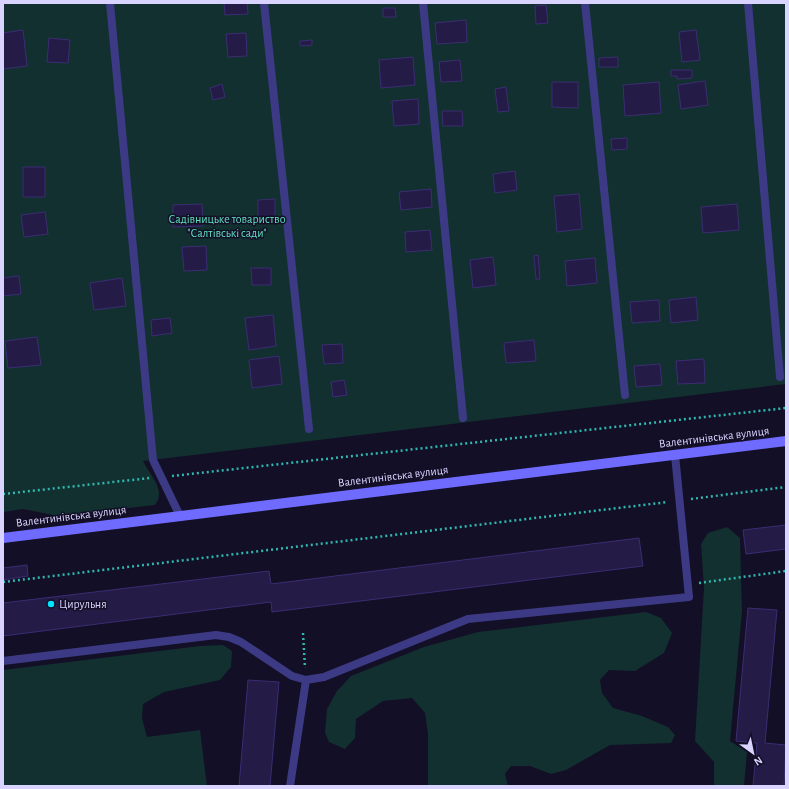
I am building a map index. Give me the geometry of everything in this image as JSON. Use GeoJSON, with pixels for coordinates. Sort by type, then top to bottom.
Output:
{"type":"FeatureCollection","features":[{"type":"Feature","properties":{"kind":"street","name":"Валентинівська вулиця"},"geometry":{"type":"LineString","coordinates":[[3,538],[786,441]]}},
{"type":"Feature","properties":{"kind":"lane"},"geometry":{"type":"LineString","coordinates":[[110,3],[153,460],[180,516]]}},
{"type":"Feature","properties":{"kind":"lane"},"geometry":{"type":"LineString","coordinates":[[264,3],[309,429]]}},
{"type":"Feature","properties":{"kind":"lane"},"geometry":{"type":"LineString","coordinates":[[423,3],[464,418]]}},
{"type":"Feature","properties":{"kind":"lane"},"geometry":{"type":"LineString","coordinates":[[585,3],[625,395]]}},
{"type":"Feature","properties":{"kind":"lane"},"geometry":{"type":"LineString","coordinates":[[748,3],[780,377]]}},
{"type":"Feature","properties":{"kind":"lane"},"geometry":{"type":"LineString","coordinates":[[3,661],[216,635],[229,637],[241,642],[292,676],[306,680],[324,677],[468,619],[689,597],[681,500],[675,455]]}},
{"type":"Feature","properties":{"kind":"lane"},"geometry":{"type":"LineString","coordinates":[[290,786],[306,680]]}},
{"type":"Feature","properties":{"kind":"path"},"geometry":{"type":"LineString","coordinates":[[3,494],[786,408]]}},
{"type":"Feature","properties":{"kind":"path"},"geometry":{"type":"LineString","coordinates":[[3,582],[786,487]]}},
{"type":"Feature","properties":{"kind":"path"},"geometry":{"type":"LineString","coordinates":[[688,585],[786,572]]}},
{"type":"Feature","properties":{"kind":"path"},"geometry":{"type":"LineString","coordinates":[[303,633],[304,652]]}},
{"type":"Feature","properties":{"kind":"green space","name":"Садівницьке товариство \"Салтівські сади\""},"geometry":{"type":"Polygon","coordinates":[[[3,3],[786,3],[786,384],[143,461],[158,488],[159,494],[155,505],[58,516],[23,509],[3,512],[3,3]]]}},
{"type":"Feature","properties":{"kind":"green space"},"geometry":{"type":"Polygon","coordinates":[[[727,527],[740,538],[742,611],[730,741],[747,752],[744,786],[714,786],[714,762],[695,741],[704,588],[701,544],[708,533],[727,527]]]}},
{"type":"Feature","properties":{"kind":"green space"},"geometry":{"type":"Polygon","coordinates":[[[646,612],[661,618],[672,633],[664,653],[635,671],[609,670],[600,680],[602,693],[613,708],[642,716],[668,727],[675,735],[671,743],[610,745],[566,770],[551,774],[530,766],[511,766],[505,774],[508,786],[428,786],[428,734],[425,713],[412,698],[383,701],[356,719],[355,738],[345,749],[329,742],[325,733],[327,709],[337,691],[351,676],[424,647],[478,632],[646,612]]]}},
{"type":"Feature","properties":{"kind":"green space"},"geometry":{"type":"Polygon","coordinates":[[[223,645],[232,651],[231,667],[220,680],[164,692],[143,704],[142,718],[147,737],[200,730],[207,786],[3,786],[3,670],[200,646],[223,645]]]}},
{"type":"Feature","properties":{"kind":"building"},"geometry":{"type":"Polygon","coordinates":[[[224,3],[247,3],[248,14],[225,15],[224,3]]]}},
{"type":"Feature","properties":{"kind":"building"},"geometry":{"type":"Polygon","coordinates":[[[546,5],[548,23],[536,24],[535,6],[546,5]]]}},
{"type":"Feature","properties":{"kind":"building"},"geometry":{"type":"Polygon","coordinates":[[[383,8],[395,8],[396,17],[383,17],[383,8]]]}},
{"type":"Feature","properties":{"kind":"building"},"geometry":{"type":"Polygon","coordinates":[[[466,20],[467,42],[437,44],[435,23],[466,20]]]}},
{"type":"Feature","properties":{"kind":"building"},"geometry":{"type":"Polygon","coordinates":[[[23,30],[27,66],[3,69],[3,33],[23,30]]]}},
{"type":"Feature","properties":{"kind":"building"},"geometry":{"type":"Polygon","coordinates":[[[696,30],[700,60],[682,62],[679,32],[696,30]]]}},
{"type":"Feature","properties":{"kind":"building"},"geometry":{"type":"Polygon","coordinates":[[[246,33],[247,56],[228,57],[226,34],[246,33]]]}},
{"type":"Feature","properties":{"kind":"building"},"geometry":{"type":"Polygon","coordinates":[[[49,38],[70,40],[68,63],[47,62],[49,38]]]}},
{"type":"Feature","properties":{"kind":"building"},"geometry":{"type":"Polygon","coordinates":[[[312,40],[312,45],[300,46],[300,41],[312,40]]]}},
{"type":"Feature","properties":{"kind":"building"},"geometry":{"type":"Polygon","coordinates":[[[413,57],[415,85],[381,88],[379,60],[413,57]]]}},
{"type":"Feature","properties":{"kind":"building"},"geometry":{"type":"Polygon","coordinates":[[[618,57],[618,67],[599,67],[599,58],[618,57]]]}},
{"type":"Feature","properties":{"kind":"building"},"geometry":{"type":"Polygon","coordinates":[[[460,60],[462,81],[441,82],[439,62],[460,60]]]}},
{"type":"Feature","properties":{"kind":"building"},"geometry":{"type":"Polygon","coordinates":[[[671,70],[692,70],[692,78],[677,79],[677,76],[671,76],[671,70]]]}},
{"type":"Feature","properties":{"kind":"building"},"geometry":{"type":"Polygon","coordinates":[[[705,81],[708,105],[681,109],[678,85],[705,81]]]}},
{"type":"Feature","properties":{"kind":"building"},"geometry":{"type":"Polygon","coordinates":[[[552,82],[578,82],[578,108],[552,107],[552,82]]]}},
{"type":"Feature","properties":{"kind":"building"},"geometry":{"type":"Polygon","coordinates":[[[659,82],[661,113],[625,116],[623,85],[659,82]]]}},
{"type":"Feature","properties":{"kind":"building"},"geometry":{"type":"Polygon","coordinates":[[[222,84],[225,97],[213,100],[210,88],[222,84]]]}},
{"type":"Feature","properties":{"kind":"building"},"geometry":{"type":"Polygon","coordinates":[[[506,87],[509,111],[498,112],[495,89],[506,87]]]}},
{"type":"Feature","properties":{"kind":"building"},"geometry":{"type":"Polygon","coordinates":[[[418,99],[419,124],[394,126],[392,101],[418,99]]]}},
{"type":"Feature","properties":{"kind":"building"},"geometry":{"type":"Polygon","coordinates":[[[442,111],[462,111],[463,126],[443,126],[442,111]]]}},
{"type":"Feature","properties":{"kind":"building"},"geometry":{"type":"Polygon","coordinates":[[[627,138],[627,149],[612,150],[611,139],[627,138]]]}},
{"type":"Feature","properties":{"kind":"building"},"geometry":{"type":"Polygon","coordinates":[[[23,167],[45,167],[45,197],[23,197],[23,167]]]}},
{"type":"Feature","properties":{"kind":"building"},"geometry":{"type":"Polygon","coordinates":[[[515,171],[517,190],[495,193],[493,174],[515,171]]]}},
{"type":"Feature","properties":{"kind":"building"},"geometry":{"type":"Polygon","coordinates":[[[431,189],[432,207],[401,210],[399,192],[431,189]]]}},
{"type":"Feature","properties":{"kind":"building"},"geometry":{"type":"Polygon","coordinates":[[[579,194],[582,229],[557,232],[554,196],[579,194]]]}},
{"type":"Feature","properties":{"kind":"building"},"geometry":{"type":"Polygon","coordinates":[[[275,199],[275,220],[258,220],[258,200],[275,199]]]}},
{"type":"Feature","properties":{"kind":"building"},"geometry":{"type":"Polygon","coordinates":[[[202,204],[203,226],[173,227],[173,205],[202,204]]]}},
{"type":"Feature","properties":{"kind":"building"},"geometry":{"type":"Polygon","coordinates":[[[737,204],[739,230],[703,233],[701,207],[737,204]]]}},
{"type":"Feature","properties":{"kind":"building"},"geometry":{"type":"Polygon","coordinates":[[[45,212],[48,234],[24,237],[21,215],[45,212]]]}},
{"type":"Feature","properties":{"kind":"building"},"geometry":{"type":"Polygon","coordinates":[[[430,230],[432,250],[406,252],[405,232],[430,230]]]}},
{"type":"Feature","properties":{"kind":"building"},"geometry":{"type":"Polygon","coordinates":[[[206,246],[207,270],[184,271],[182,247],[206,246]]]}},
{"type":"Feature","properties":{"kind":"building"},"geometry":{"type":"Polygon","coordinates":[[[538,255],[540,279],[536,279],[534,256],[538,255]]]}},
{"type":"Feature","properties":{"kind":"building"},"geometry":{"type":"Polygon","coordinates":[[[493,257],[496,285],[473,288],[470,260],[493,257]]]}},
{"type":"Feature","properties":{"kind":"building"},"geometry":{"type":"Polygon","coordinates":[[[595,258],[597,283],[567,286],[565,261],[595,258]]]}},
{"type":"Feature","properties":{"kind":"building"},"geometry":{"type":"Polygon","coordinates":[[[251,268],[271,268],[271,285],[252,285],[251,268]]]}},
{"type":"Feature","properties":{"kind":"building"},"geometry":{"type":"Polygon","coordinates":[[[19,276],[21,294],[3,296],[3,278],[19,276]]]}},
{"type":"Feature","properties":{"kind":"building"},"geometry":{"type":"Polygon","coordinates":[[[122,278],[126,306],[94,310],[90,283],[122,278]]]}},
{"type":"Feature","properties":{"kind":"building"},"geometry":{"type":"Polygon","coordinates":[[[696,297],[698,320],[671,323],[669,300],[696,297]]]}},
{"type":"Feature","properties":{"kind":"building"},"geometry":{"type":"Polygon","coordinates":[[[659,300],[660,321],[632,323],[630,302],[659,300]]]}},
{"type":"Feature","properties":{"kind":"building"},"geometry":{"type":"Polygon","coordinates":[[[273,315],[276,346],[249,350],[245,318],[273,315]]]}},
{"type":"Feature","properties":{"kind":"building"},"geometry":{"type":"Polygon","coordinates":[[[170,318],[172,333],[152,336],[151,320],[170,318]]]}},
{"type":"Feature","properties":{"kind":"building"},"geometry":{"type":"Polygon","coordinates":[[[37,337],[41,365],[8,368],[5,341],[37,337]]]}},
{"type":"Feature","properties":{"kind":"building"},"geometry":{"type":"Polygon","coordinates":[[[534,340],[536,361],[506,363],[504,343],[534,340]]]}},
{"type":"Feature","properties":{"kind":"building"},"geometry":{"type":"Polygon","coordinates":[[[342,344],[343,363],[324,364],[322,345],[342,344]]]}},
{"type":"Feature","properties":{"kind":"building"},"geometry":{"type":"Polygon","coordinates":[[[279,356],[282,384],[252,388],[249,360],[279,356]]]}},
{"type":"Feature","properties":{"kind":"building"},"geometry":{"type":"Polygon","coordinates":[[[704,359],[705,383],[678,384],[676,361],[704,359]]]}},
{"type":"Feature","properties":{"kind":"building"},"geometry":{"type":"Polygon","coordinates":[[[660,364],[662,385],[636,387],[634,366],[660,364]]]}},
{"type":"Feature","properties":{"kind":"building"},"geometry":{"type":"Polygon","coordinates":[[[344,380],[347,395],[333,397],[331,382],[344,380]]]}},
{"type":"Feature","properties":{"kind":"building"},"geometry":{"type":"Polygon","coordinates":[[[786,525],[786,549],[746,554],[743,530],[786,525]]]}},
{"type":"Feature","properties":{"kind":"building"},"geometry":{"type":"Polygon","coordinates":[[[639,538],[643,566],[272,612],[271,602],[3,636],[3,603],[269,571],[271,584],[639,538]]]}},
{"type":"Feature","properties":{"kind":"building"},"geometry":{"type":"Polygon","coordinates":[[[27,565],[28,576],[3,580],[3,568],[27,565]]]}},
{"type":"Feature","properties":{"kind":"building"},"geometry":{"type":"Polygon","coordinates":[[[748,608],[777,610],[765,743],[786,745],[784,786],[753,786],[757,743],[736,741],[748,608]]]}},
{"type":"Feature","properties":{"kind":"building"},"geometry":{"type":"Polygon","coordinates":[[[248,680],[279,682],[270,786],[239,786],[248,680]]]}},
{"type":"Feature","properties":{"kind":"place","name":"Цирульня"},"geometry":{"type":"Point","coordinates":[51,604]}}]}
